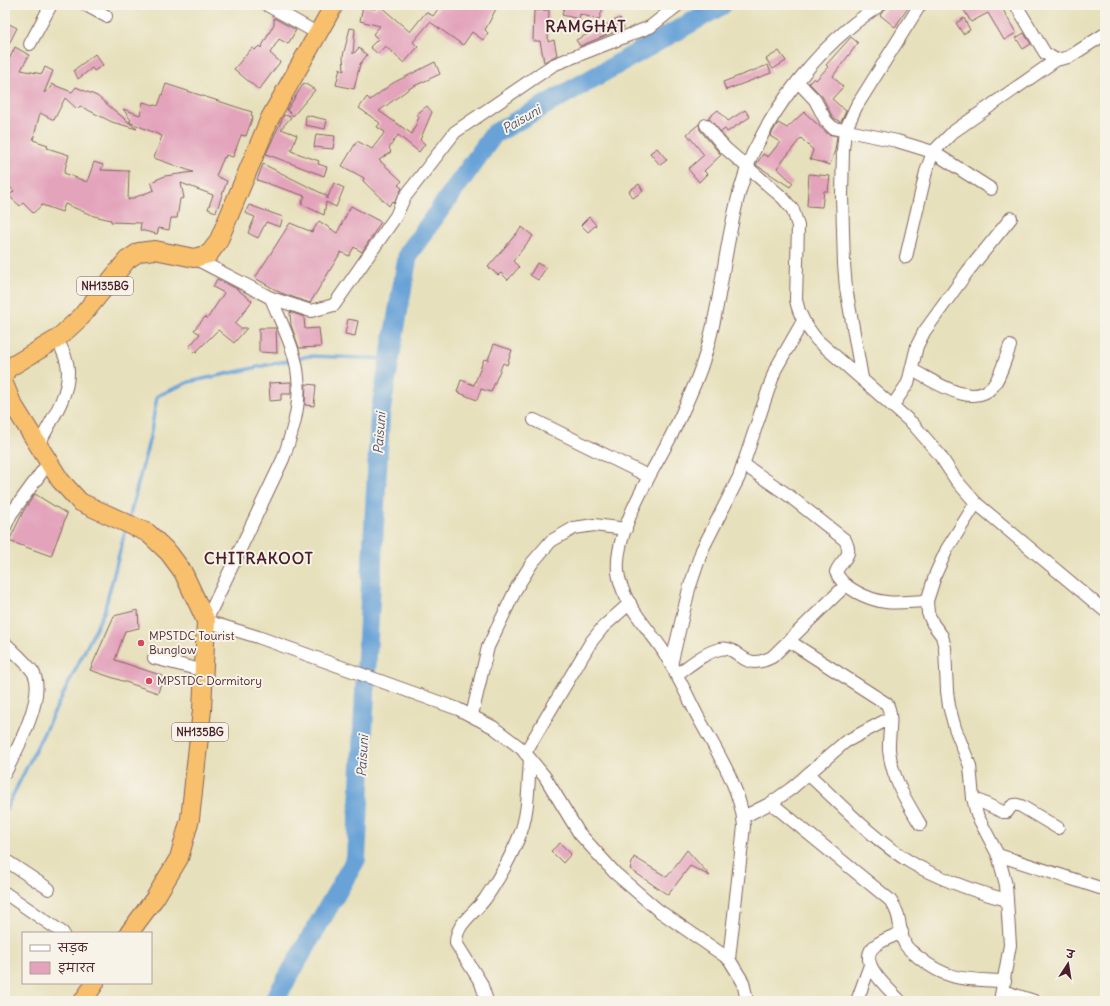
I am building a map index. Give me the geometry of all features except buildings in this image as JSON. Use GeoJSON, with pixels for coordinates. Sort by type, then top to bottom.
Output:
{"type":"FeatureCollection","features":[{"type":"Feature","properties":{"kind":"highway"},"geometry":{"type":"LineString","coordinates":[[194,258],[209,254],[218,242],[270,118],[334,5]]}},
{"type":"Feature","properties":{"kind":"highway","name":"NH135BG"},"geometry":{"type":"LineString","coordinates":[[130,932],[155,898],[179,858],[190,819],[202,710],[205,671],[206,621],[183,572],[169,553],[148,533],[80,502],[60,480],[39,444],[12,403],[5,374],[57,339],[80,317],[127,260],[139,252],[155,250],[194,258]]}},
{"type":"Feature","properties":{"kind":"highway"},"geometry":{"type":"LineString","coordinates":[[83,1001],[94,984]]}},
{"type":"Feature","properties":{"kind":"street"},"geometry":{"type":"LineString","coordinates":[[30,44],[51,5]]}},
{"type":"Feature","properties":{"kind":"street"},"geometry":{"type":"LineString","coordinates":[[86,5],[106,16]]}},
{"type":"Feature","properties":{"kind":"street"},"geometry":{"type":"LineString","coordinates":[[267,5],[318,33]]}},
{"type":"Feature","properties":{"kind":"street"},"geometry":{"type":"LineString","coordinates":[[194,258],[271,298],[311,311],[334,305],[396,216],[404,198],[455,132],[553,65],[650,27],[678,5]]}},
{"type":"Feature","properties":{"kind":"street"},"geometry":{"type":"LineString","coordinates":[[729,959],[744,826],[743,817],[722,761],[674,670],[630,603],[619,577],[619,556],[626,529],[648,476],[670,439],[697,378],[713,324],[732,224],[754,149],[775,112],[798,82],[850,27],[880,5]]}},
{"type":"Feature","properties":{"kind":"street"},"geometry":{"type":"LineString","coordinates":[[862,378],[846,288],[844,264],[842,196],[845,131],[856,107],[920,5]]}},
{"type":"Feature","properties":{"kind":"street"},"geometry":{"type":"LineString","coordinates":[[1016,5],[1045,53],[1056,60]]}},
{"type":"Feature","properties":{"kind":"street"},"geometry":{"type":"LineString","coordinates":[[906,257],[926,172],[933,152],[953,132],[1056,60],[1069,57],[1105,34]]}},
{"type":"Feature","properties":{"kind":"street"},"geometry":{"type":"LineString","coordinates":[[798,82],[815,100],[829,125],[833,128],[897,140],[933,152],[991,189]]}},
{"type":"Feature","properties":{"kind":"street"},"geometry":{"type":"LineString","coordinates":[[706,125],[725,148],[748,166],[794,210],[798,226],[796,300],[798,310],[803,321],[817,340],[913,424],[976,504],[1105,611]]}},
{"type":"Feature","properties":{"kind":"street"},"geometry":{"type":"LineString","coordinates":[[893,405],[908,383],[917,346],[924,332],[968,271],[1011,218]]}},
{"type":"Feature","properties":{"kind":"street"},"geometry":{"type":"LineString","coordinates":[[271,298],[292,350],[298,377],[292,433],[283,459],[206,621],[258,636],[458,709],[472,715],[492,727],[528,756],[545,777],[579,833],[615,873],[658,910],[729,959],[743,982],[748,1001]]}},
{"type":"Feature","properties":{"kind":"street"},"geometry":{"type":"LineString","coordinates":[[674,670],[689,589],[702,550],[743,464],[769,384],[803,321]]}},
{"type":"Feature","properties":{"kind":"street"},"geometry":{"type":"LineString","coordinates":[[39,444],[56,411],[66,385],[68,371],[66,358],[57,339]]}},
{"type":"Feature","properties":{"kind":"street"},"geometry":{"type":"LineString","coordinates":[[912,370],[953,390],[974,396],[984,394],[993,386],[1010,346]]}},
{"type":"Feature","properties":{"kind":"street"},"geometry":{"type":"LineString","coordinates":[[534,420],[648,476]]}},
{"type":"Feature","properties":{"kind":"street"},"geometry":{"type":"LineString","coordinates":[[5,527],[11,514],[49,462]]}},
{"type":"Feature","properties":{"kind":"street"},"geometry":{"type":"LineString","coordinates":[[743,464],[788,495],[845,540],[849,547],[848,556],[836,572],[838,578],[846,585],[864,595],[886,602],[927,601]]}},
{"type":"Feature","properties":{"kind":"street"},"geometry":{"type":"LineString","coordinates":[[976,504],[947,549],[936,573],[927,601],[928,613],[933,624],[942,636],[945,648],[947,691],[956,728],[970,766],[973,798],[977,815],[998,855],[1006,885],[1010,945],[1003,991]]}},
{"type":"Feature","properties":{"kind":"street"},"geometry":{"type":"LineString","coordinates":[[472,715],[488,647],[517,587],[532,563],[550,541],[574,528],[594,525],[626,529]]}},
{"type":"Feature","properties":{"kind":"street"},"geometry":{"type":"LineString","coordinates":[[674,670],[721,649],[734,652],[747,662],[764,661],[772,657],[846,585]]}},
{"type":"Feature","properties":{"kind":"street"},"geometry":{"type":"LineString","coordinates":[[488,1001],[480,983],[456,943],[456,936],[459,929],[484,900],[499,877],[519,836],[525,818],[528,756],[591,642],[603,627],[630,603]]}},
{"type":"Feature","properties":{"kind":"street"},"geometry":{"type":"LineString","coordinates":[[789,641],[887,704],[891,712],[888,737],[892,768],[903,796],[920,824]]}},
{"type":"Feature","properties":{"kind":"street"},"geometry":{"type":"LineString","coordinates":[[5,643],[33,673],[37,686],[36,700],[5,773]]}},
{"type":"Feature","properties":{"kind":"street"},"geometry":{"type":"LineString","coordinates":[[154,658],[205,671]]}},
{"type":"Feature","properties":{"kind":"street"},"geometry":{"type":"LineString","coordinates":[[743,817],[771,803],[845,742],[890,718]]}},
{"type":"Feature","properties":{"kind":"street"},"geometry":{"type":"LineString","coordinates":[[808,774],[876,836],[910,862],[966,888],[1007,900]]}},
{"type":"Feature","properties":{"kind":"street"},"geometry":{"type":"LineString","coordinates":[[973,798],[1003,812],[1007,812],[1011,806],[1016,804],[1058,828]]}},
{"type":"Feature","properties":{"kind":"street"},"geometry":{"type":"LineString","coordinates":[[771,803],[890,900],[896,909],[905,944],[911,951],[933,969],[946,975],[961,978],[1034,1001]]}},
{"type":"Feature","properties":{"kind":"street"},"geometry":{"type":"LineString","coordinates":[[998,855],[1100,888]]}},
{"type":"Feature","properties":{"kind":"street"},"geometry":{"type":"LineString","coordinates":[[5,860],[49,889]]}},
{"type":"Feature","properties":{"kind":"street"},"geometry":{"type":"LineString","coordinates":[[5,894],[62,932]]}},
{"type":"Feature","properties":{"kind":"street"},"geometry":{"type":"LineString","coordinates":[[857,1001],[870,965],[870,954],[875,945],[902,932]]}},
{"type":"Feature","properties":{"kind":"street"},"geometry":{"type":"LineString","coordinates":[[870,965],[875,975],[900,1001]]}},
{"type":"Feature","properties":{"kind":"waterway","name":"Paisuni"},"geometry":{"type":"LineString","coordinates":[[274,1001],[356,859],[380,415],[408,254],[494,134],[722,5]]}},
{"type":"Feature","properties":{"kind":"waterway"},"geometry":{"type":"LineString","coordinates":[[129,519],[150,437],[157,396],[189,382],[309,356],[390,359]]}},
{"type":"Feature","properties":{"kind":"waterway"},"geometry":{"type":"LineString","coordinates":[[5,811],[104,612],[126,528]]}},
{"type":"Feature","properties":{"kind":"place","name":"MPSTDC Tourist Bunglow"},"geometry":{"type":"Point","coordinates":[141,643]}},
{"type":"Feature","properties":{"kind":"place","name":"MPSTDC Dormitory"},"geometry":{"type":"Point","coordinates":[149,681]}},
{"type":"Feature","properties":{"kind":"district","name":"RAMGHAT"},"geometry":{"type":"Point","coordinates":[586,26]}},
{"type":"Feature","properties":{"kind":"district","name":"CHITRAKOOT"},"geometry":{"type":"Point","coordinates":[259,558]}}]}
